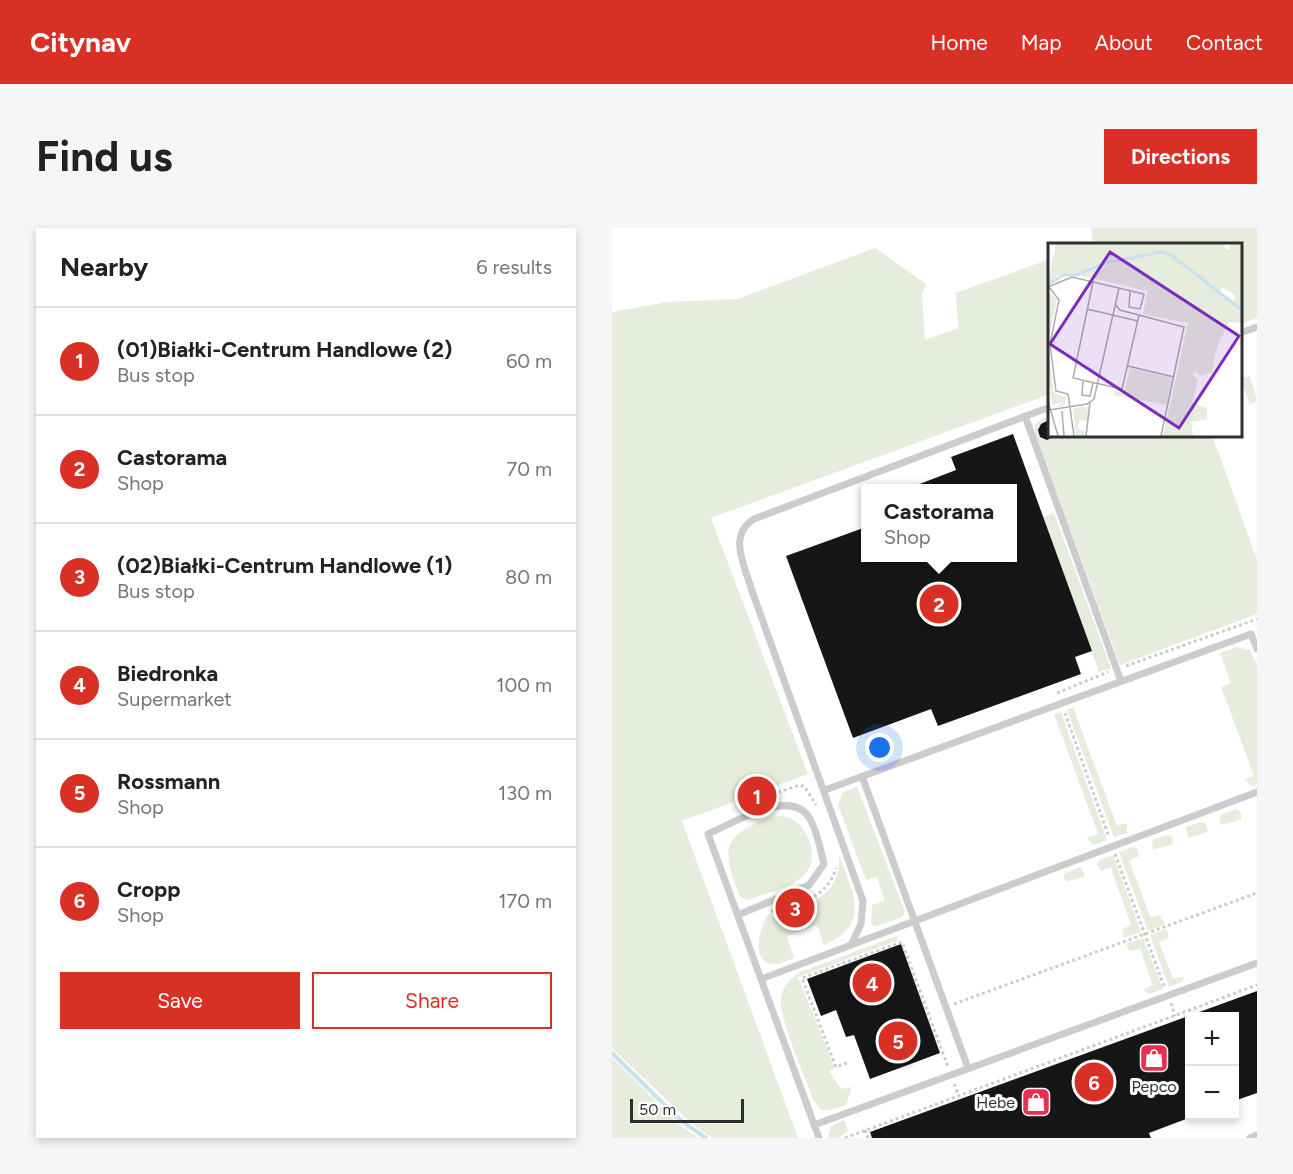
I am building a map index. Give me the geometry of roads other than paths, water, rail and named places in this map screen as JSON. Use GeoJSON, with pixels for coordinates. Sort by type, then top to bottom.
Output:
{"type":"FeatureCollection","features":[{"type":"Feature","properties":{"kind":"lane"},"geometry":{"type":"LineString","coordinates":[[1242,332],[1257,327]]}},
{"type":"Feature","properties":{"kind":"lane"},"geometry":{"type":"LineString","coordinates":[[851,945],[861,924],[863,901],[748,578],[738,543],[741,529],[754,519],[1048,408]]}},
{"type":"Feature","properties":{"kind":"lane"},"geometry":{"type":"LineString","coordinates":[[1025,416],[1120,681]]}},
{"type":"Feature","properties":{"kind":"lane"},"geometry":{"type":"LineString","coordinates":[[825,790],[1251,633],[1257,649]]}},
{"type":"Feature","properties":{"kind":"lane"},"geometry":{"type":"LineString","coordinates":[[862,776],[969,1068]]}},
{"type":"Feature","properties":{"kind":"lane"},"geometry":{"type":"LineString","coordinates":[[761,979],[1257,792]]}},
{"type":"Feature","properties":{"kind":"lane"},"geometry":{"type":"LineString","coordinates":[[738,915],[809,885],[824,864],[809,816],[794,806],[780,804],[708,834],[819,1138]]}},
{"type":"Feature","properties":{"kind":"lane"},"geometry":{"type":"LineString","coordinates":[[814,1125],[1257,963]]}},
{"type":"Feature","properties":{"kind":"lane"},"geometry":{"type":"LineString","coordinates":[[1250,1138],[1257,1135]]}},
{"type":"Feature","properties":{"kind":"waterway"},"geometry":{"type":"LineString","coordinates":[[612,1053],[680,1120],[706,1138]]}},
{"type":"Feature","properties":{"kind":"place","name":"Castorama"},"geometry":{"type":"Point","coordinates":[939,604]}},
{"type":"Feature","properties":{"kind":"place","name":"(01)Białki-Centrum Handlowe (2)"},"geometry":{"type":"Point","coordinates":[757,796]}},
{"type":"Feature","properties":{"kind":"place","name":"(02)Białki-Centrum Handlowe (1)"},"geometry":{"type":"Point","coordinates":[795,908]}},
{"type":"Feature","properties":{"kind":"place","name":"Biedronka"},"geometry":{"type":"Point","coordinates":[872,983]}},
{"type":"Feature","properties":{"kind":"place","name":"Rossmann"},"geometry":{"type":"Point","coordinates":[898,1041]}},
{"type":"Feature","properties":{"kind":"place","name":"Pepco"},"geometry":{"type":"Point","coordinates":[1154,1058]}},
{"type":"Feature","properties":{"kind":"place","name":"Cropp"},"geometry":{"type":"Point","coordinates":[1094,1082]}},
{"type":"Feature","properties":{"kind":"place","name":"Hebe"},"geometry":{"type":"Point","coordinates":[1036,1102]}}]}
